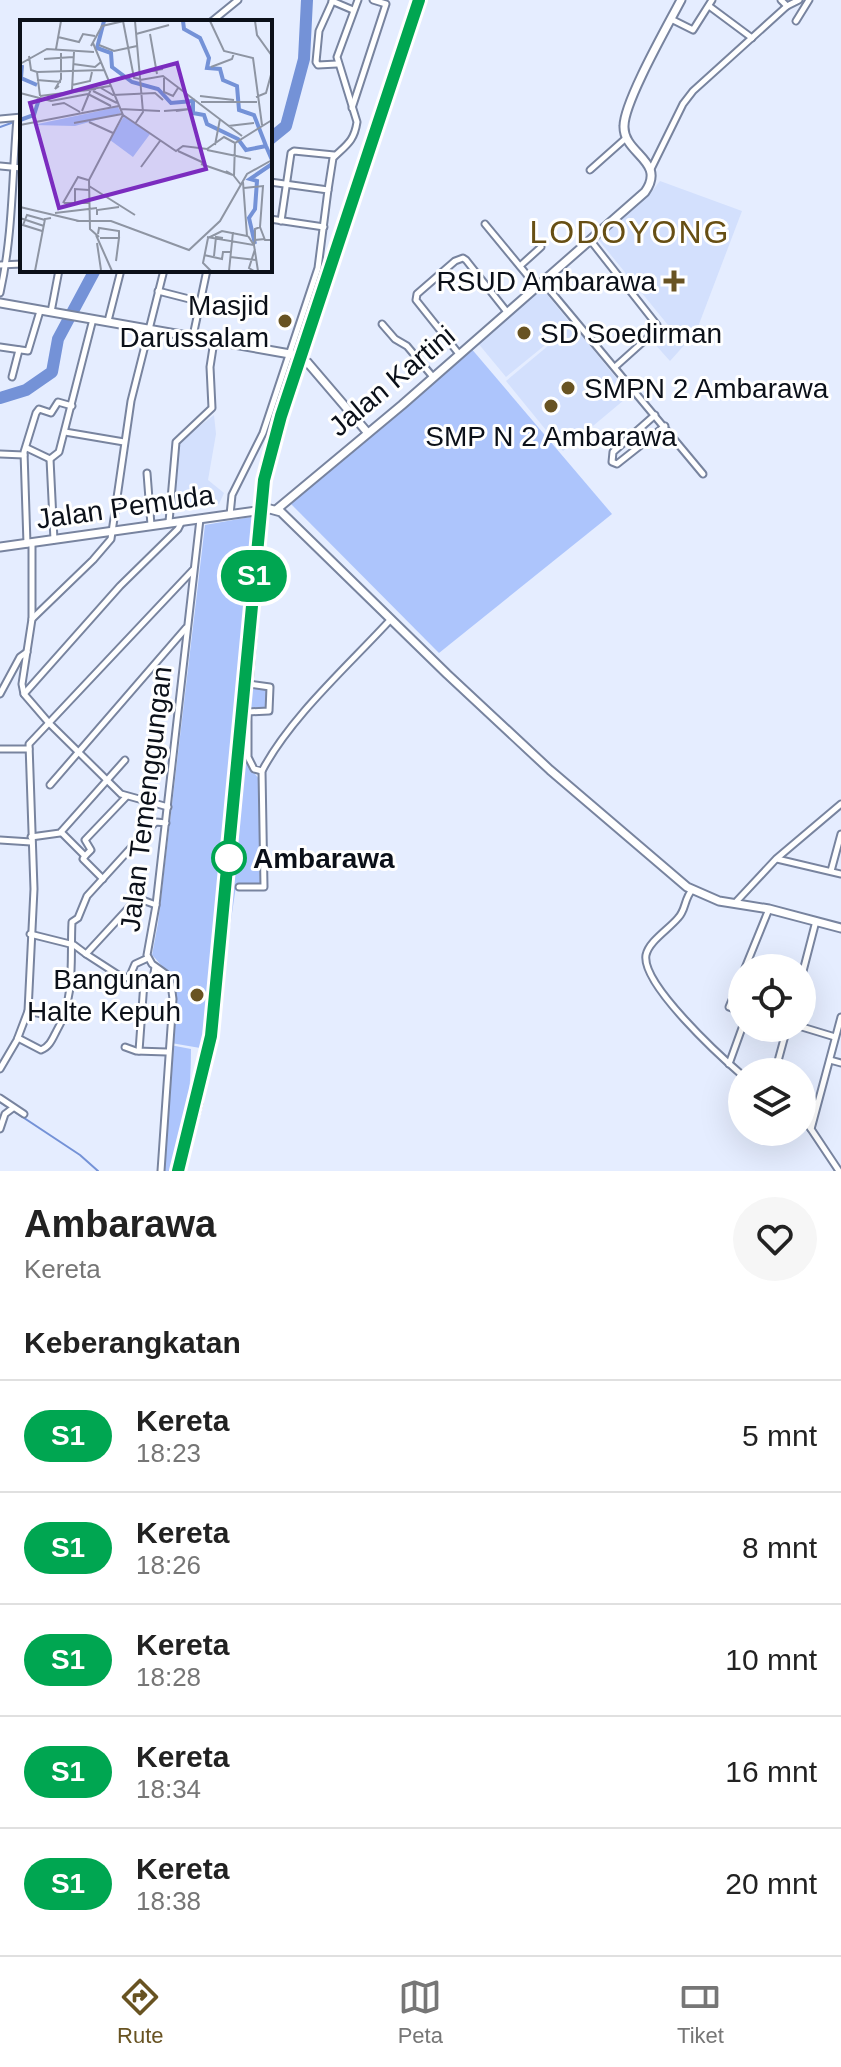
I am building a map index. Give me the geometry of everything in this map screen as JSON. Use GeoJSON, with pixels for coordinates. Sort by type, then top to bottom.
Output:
{"type":"FeatureCollection","features":[{"type":"Feature","properties":{"kind":"street"},"geometry":{"type":"LineString","coordinates":[[213,20],[238,0]]}},
{"type":"Feature","properties":{"kind":"street"},"geometry":{"type":"LineString","coordinates":[[281,221],[292,152],[334,155],[348,146],[356,128],[337,64],[339,48],[358,0]]}},
{"type":"Feature","properties":{"kind":"street"},"geometry":{"type":"LineString","coordinates":[[352,108],[387,2],[373,0]]}},
{"type":"Feature","properties":{"kind":"street"},"geometry":{"type":"LineString","coordinates":[[681,0],[624,123],[626,138],[651,169],[683,104],[693,91],[787,6],[799,0]]}},
{"type":"Feature","properties":{"kind":"street"},"geometry":{"type":"LineString","coordinates":[[781,0],[787,6]]}},
{"type":"Feature","properties":{"kind":"street"},"geometry":{"type":"LineString","coordinates":[[796,21],[809,0]]}},
{"type":"Feature","properties":{"kind":"street"},"geometry":{"type":"LineString","coordinates":[[337,64],[318,65],[316,62],[319,31],[332,1],[353,10]]}},
{"type":"Feature","properties":{"kind":"street"},"geometry":{"type":"LineString","coordinates":[[671,19],[693,30],[710,3],[752,38]]}},
{"type":"Feature","properties":{"kind":"street"},"geometry":{"type":"LineString","coordinates":[[0,119],[20,118],[0,293]]}},
{"type":"Feature","properties":{"kind":"street"},"geometry":{"type":"LineString","coordinates":[[590,170],[626,138]]}},
{"type":"Feature","properties":{"kind":"street"},"geometry":{"type":"LineString","coordinates":[[230,515],[232,495],[263,433],[318,268],[334,155]]}},
{"type":"Feature","properties":{"kind":"street"},"geometry":{"type":"LineString","coordinates":[[0,166],[20,168]]}},
{"type":"Feature","properties":{"kind":"street","name":"Jalan Kartini"},"geometry":{"type":"LineString","coordinates":[[276,510],[402,405],[645,192],[651,182],[651,169]]}},
{"type":"Feature","properties":{"kind":"street"},"geometry":{"type":"LineString","coordinates":[[272,182],[328,190]]}},
{"type":"Feature","properties":{"kind":"street"},"geometry":{"type":"LineString","coordinates":[[272,219],[324,227]]}},
{"type":"Feature","properties":{"kind":"street"},"geometry":{"type":"LineString","coordinates":[[485,224],[615,367],[703,474]]}},
{"type":"Feature","properties":{"kind":"street"},"geometry":{"type":"LineString","coordinates":[[591,241],[657,325],[654,332],[615,367]]}},
{"type":"Feature","properties":{"kind":"street"},"geometry":{"type":"LineString","coordinates":[[520,266],[541,247]]}},
{"type":"Feature","properties":{"kind":"street"},"geometry":{"type":"LineString","coordinates":[[459,354],[416,300],[417,294],[455,261],[463,258],[507,312]]}},
{"type":"Feature","properties":{"kind":"street"},"geometry":{"type":"LineString","coordinates":[[51,312],[59,272]]}},
{"type":"Feature","properties":{"kind":"street"},"geometry":{"type":"LineString","coordinates":[[108,321],[120,272]]}},
{"type":"Feature","properties":{"kind":"street"},"geometry":{"type":"LineString","coordinates":[[32,619],[111,539],[124,442],[163,272]]}},
{"type":"Feature","properties":{"kind":"street"},"geometry":{"type":"LineString","coordinates":[[193,336],[207,272]]}},
{"type":"Feature","properties":{"kind":"street"},"geometry":{"type":"LineString","coordinates":[[158,291],[201,302]]}},
{"type":"Feature","properties":{"kind":"street"},"geometry":{"type":"LineString","coordinates":[[0,303],[290,354],[314,370],[367,432]]}},
{"type":"Feature","properties":{"kind":"street"},"geometry":{"type":"LineString","coordinates":[[0,347],[28,351],[40,311]]}},
{"type":"Feature","properties":{"kind":"street"},"geometry":{"type":"LineString","coordinates":[[50,459],[59,452],[65,432],[90,318]]}},
{"type":"Feature","properties":{"kind":"street"},"geometry":{"type":"LineString","coordinates":[[382,324],[395,339],[407,346],[433,377]]}},
{"type":"Feature","properties":{"kind":"street"},"geometry":{"type":"LineString","coordinates":[[169,522],[176,442],[212,408],[210,367],[214,341]]}},
{"type":"Feature","properties":{"kind":"street"},"geometry":{"type":"LineString","coordinates":[[12,377],[19,350]]}},
{"type":"Feature","properties":{"kind":"street"},"geometry":{"type":"LineString","coordinates":[[72,406],[58,402],[51,413],[37,409],[25,451],[32,619],[22,684],[24,694],[106,781],[126,797],[168,807]]}},
{"type":"Feature","properties":{"kind":"street"},"geometry":{"type":"LineString","coordinates":[[655,415],[613,452],[612,462],[617,464],[665,426]]}},
{"type":"Feature","properties":{"kind":"street"},"geometry":{"type":"LineString","coordinates":[[65,432],[124,442]]}},
{"type":"Feature","properties":{"kind":"street"},"geometry":{"type":"LineString","coordinates":[[0,454],[25,451],[50,459]]}},
{"type":"Feature","properties":{"kind":"street"},"geometry":{"type":"LineString","coordinates":[[50,459],[54,540]]}},
{"type":"Feature","properties":{"kind":"street"},"geometry":{"type":"LineString","coordinates":[[147,473],[151,525]]}},
{"type":"Feature","properties":{"kind":"street"},"geometry":{"type":"LineString","coordinates":[[276,510],[287,516],[447,674],[550,770],[692,890],[708,898],[769,909],[841,928]]}},
{"type":"Feature","properties":{"kind":"street","name":"Jalan Pemuda"},"geometry":{"type":"LineString","coordinates":[[0,547],[276,510]]}},
{"type":"Feature","properties":{"kind":"street"},"geometry":{"type":"LineString","coordinates":[[261,511],[249,684],[270,688],[268,712],[248,712],[248,757],[254,769],[262,771]]}},
{"type":"Feature","properties":{"kind":"street","name":"Jalan Temenggungan"},"geometry":{"type":"LineString","coordinates":[[161,1171],[173,999],[166,974],[148,958],[200,519]]}},
{"type":"Feature","properties":{"kind":"street"},"geometry":{"type":"LineString","coordinates":[[24,694],[120,586],[178,529],[182,521]]}},
{"type":"Feature","properties":{"kind":"street"},"geometry":{"type":"LineString","coordinates":[[0,1069],[18,1038],[28,1011],[34,889],[29,749],[32,740],[195,568]]}},
{"type":"Feature","properties":{"kind":"street"},"geometry":{"type":"LineString","coordinates":[[239,887],[264,887],[262,771],[270,756],[392,618]]}},
{"type":"Feature","properties":{"kind":"street"},"geometry":{"type":"LineString","coordinates":[[50,785],[187,628]]}},
{"type":"Feature","properties":{"kind":"street"},"geometry":{"type":"LineString","coordinates":[[1,689],[20,657],[27,652]]}},
{"type":"Feature","properties":{"kind":"street"},"geometry":{"type":"LineString","coordinates":[[0,749],[29,749]]}},
{"type":"Feature","properties":{"kind":"street"},"geometry":{"type":"LineString","coordinates":[[0,840],[31,840],[61,832],[125,760]]}},
{"type":"Feature","properties":{"kind":"street"},"geometry":{"type":"LineString","coordinates":[[103,879],[83,859],[91,850],[85,840],[126,797]]}},
{"type":"Feature","properties":{"kind":"street"},"geometry":{"type":"LineString","coordinates":[[735,903],[776,859],[841,804]]}},
{"type":"Feature","properties":{"kind":"street"},"geometry":{"type":"LineString","coordinates":[[18,1038],[44,1049],[64,1019],[70,997],[70,963],[74,945],[72,922],[78,918],[87,896],[155,822],[166,823]]}},
{"type":"Feature","properties":{"kind":"street"},"geometry":{"type":"LineString","coordinates":[[61,832],[85,856]]}},
{"type":"Feature","properties":{"kind":"street"},"geometry":{"type":"LineString","coordinates":[[831,872],[841,834]]}},
{"type":"Feature","properties":{"kind":"street"},"geometry":{"type":"LineString","coordinates":[[776,859],[841,874]]}},
{"type":"Feature","properties":{"kind":"street"},"geometry":{"type":"LineString","coordinates":[[692,890],[680,916],[650,947],[646,962],[662,992],[710,1048],[728,1063]]}},
{"type":"Feature","properties":{"kind":"street"},"geometry":{"type":"LineString","coordinates":[[86,954],[134,902],[145,901],[156,905]]}},
{"type":"Feature","properties":{"kind":"street"},"geometry":{"type":"LineString","coordinates":[[751,954],[769,909]]}},
{"type":"Feature","properties":{"kind":"street"},"geometry":{"type":"LineString","coordinates":[[807,954],[816,921]]}},
{"type":"Feature","properties":{"kind":"street"},"geometry":{"type":"LineString","coordinates":[[30,934],[74,945],[104,967],[129,978],[135,964],[148,958]]}},
{"type":"Feature","properties":{"kind":"street"},"geometry":{"type":"LineString","coordinates":[[139,1051],[144,982],[153,979],[155,967]]}},
{"type":"Feature","properties":{"kind":"street"},"geometry":{"type":"LineString","coordinates":[[28,1011],[64,1019]]}},
{"type":"Feature","properties":{"kind":"street"},"geometry":{"type":"LineString","coordinates":[[816,1111],[841,1017]]}},
{"type":"Feature","properties":{"kind":"street"},"geometry":{"type":"LineString","coordinates":[[816,1031],[835,1037]]}},
{"type":"Feature","properties":{"kind":"street"},"geometry":{"type":"LineString","coordinates":[[125,1047],[167,1052]]}},
{"type":"Feature","properties":{"kind":"street"},"geometry":{"type":"LineString","coordinates":[[830,1060],[841,1063]]}},
{"type":"Feature","properties":{"kind":"street"},"geometry":{"type":"LineString","coordinates":[[0,1098],[11,1110],[24,1114]]}},
{"type":"Feature","properties":{"kind":"street"},"geometry":{"type":"LineString","coordinates":[[181,1171],[199,1103]]}},
{"type":"Feature","properties":{"kind":"street"},"geometry":{"type":"LineString","coordinates":[[0,1129],[3,1118],[11,1110]]}},
{"type":"Feature","properties":{"kind":"street"},"geometry":{"type":"LineString","coordinates":[[816,1136],[839,1171]]}},
{"type":"Feature","properties":{"kind":"shaded area","name":"RSUD Ambarawa"},"geometry":{"type":"Polygon","coordinates":[[[660,181],[742,211],[696,332],[670,361],[653,342],[668,325],[597,238],[660,181]]]}},
{"type":"Feature","properties":{"kind":"shaded area","name":"SD Soedirman"},"geometry":{"type":"Polygon","coordinates":[[[541,287],[571,324],[506,377],[477,342],[541,287]]]}},
{"type":"Feature","properties":{"kind":"shaded area","name":"SMPN 2 Ambarawa"},"geometry":{"type":"Polygon","coordinates":[[[573,325],[630,395],[563,451],[506,381],[573,325]]]}},
{"type":"Feature","properties":{"kind":"shaded area"},"geometry":{"type":"Polygon","coordinates":[[[470,347],[612,514],[439,653],[289,502],[470,347]]]}},
{"type":"Feature","properties":{"kind":"shaded area"},"geometry":{"type":"Polygon","coordinates":[[[214,415],[216,434],[208,480],[224,493],[219,504],[172,510],[179,442],[214,415]]]}},
{"type":"Feature","properties":{"kind":"shaded area"},"geometry":{"type":"Polygon","coordinates":[[[261,515],[246,686],[269,688],[267,711],[246,710],[244,760],[259,779],[260,886],[236,886],[212,1050],[171,1043],[174,986],[152,955],[205,525],[261,515]]]}},
{"type":"Feature","properties":{"kind":"shaded area"},"geometry":{"type":"Polygon","coordinates":[[[170,1045],[191,1049],[190,1080],[175,1171],[163,1171],[170,1045]]]}},
{"type":"Feature","properties":{"kind":"waterway"},"geometry":{"type":"LineString","coordinates":[[272,137],[286,126],[304,59],[307,0]]}},
{"type":"Feature","properties":{"kind":"waterway"},"geometry":{"type":"LineString","coordinates":[[0,127],[14,122]]}},
{"type":"Feature","properties":{"kind":"waterway"},"geometry":{"type":"LineString","coordinates":[[0,398],[26,390],[52,372],[58,339],[94,272]]}},
{"type":"Feature","properties":{"kind":"waterway"},"geometry":{"type":"LineString","coordinates":[[0,1102],[80,1155],[98,1171]]}},
{"type":"Feature","properties":{"kind":"railway"},"geometry":{"type":"LineString","coordinates":[[178,1171],[211,1036],[264,480],[281,416],[419,0]]}},
{"type":"Feature","properties":{"kind":"train","name":"S1"},"geometry":{"type":"LineString","coordinates":[[178,1171],[211,1036],[264,480],[281,416],[419,0]]}},
{"type":"Feature","properties":{"kind":"place","name":"RSUD Ambarawa"},"geometry":{"type":"Point","coordinates":[674,281]}},
{"type":"Feature","properties":{"kind":"place","name":"Masjid Darussalam"},"geometry":{"type":"Point","coordinates":[285,321]}},
{"type":"Feature","properties":{"kind":"place","name":"SD Soedirman"},"geometry":{"type":"Point","coordinates":[524,333]}},
{"type":"Feature","properties":{"kind":"place","name":"SMPN 2 Ambarawa"},"geometry":{"type":"Point","coordinates":[568,388]}},
{"type":"Feature","properties":{"kind":"place","name":"SMP N 2 Ambarawa"},"geometry":{"type":"Point","coordinates":[551,406]}},
{"type":"Feature","properties":{"kind":"place","name":"Ambarawa"},"geometry":{"type":"Point","coordinates":[229,858]}},
{"type":"Feature","properties":{"kind":"place","name":"Bangunan Halte Kepuh"},"geometry":{"type":"Point","coordinates":[197,995]}},
{"type":"Feature","properties":{"kind":"district","name":"LODOYONG"},"geometry":{"type":"Point","coordinates":[630,232]}}]}
